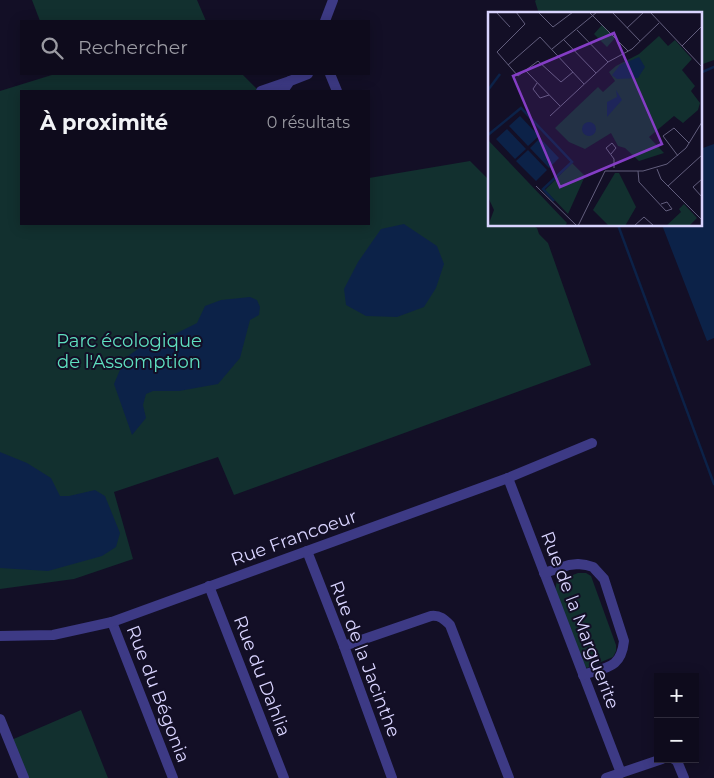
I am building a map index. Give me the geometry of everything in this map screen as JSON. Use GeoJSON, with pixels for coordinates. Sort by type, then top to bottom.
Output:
{"type":"FeatureCollection","features":[{"type":"Feature","properties":{"kind":"street"},"geometry":{"type":"LineString","coordinates":[[325,20],[333,0]]}},
{"type":"Feature","properties":{"kind":"street"},"geometry":{"type":"LineString","coordinates":[[265,90],[305,75]]}},
{"type":"Feature","properties":{"kind":"street"},"geometry":{"type":"LineString","coordinates":[[330,75],[337,90]]}},
{"type":"Feature","properties":{"kind":"street"},"geometry":{"type":"LineString","coordinates":[[283,90],[290,81]]}},
{"type":"Feature","properties":{"kind":"street","name":"Rue Francoeur"},"geometry":{"type":"LineString","coordinates":[[0,636],[53,635],[112,622],[508,478],[592,443]]}},
{"type":"Feature","properties":{"kind":"street","name":"Rue de la Marguerite"},"geometry":{"type":"LineString","coordinates":[[508,478],[621,773]]}},
{"type":"Feature","properties":{"kind":"street","name":"Rue de la Jacinthe"},"geometry":{"type":"LineString","coordinates":[[307,551],[392,778]]}},
{"type":"Feature","properties":{"kind":"street"},"geometry":{"type":"LineString","coordinates":[[544,573],[578,564],[593,567],[604,579],[624,641],[624,648],[614,665],[583,674]]}},
{"type":"Feature","properties":{"kind":"street","name":"Rue du Dahlia"},"geometry":{"type":"LineString","coordinates":[[210,586],[284,778]]}},
{"type":"Feature","properties":{"kind":"street"},"geometry":{"type":"LineString","coordinates":[[344,646],[431,616],[444,618],[450,625],[509,778]]}},
{"type":"Feature","properties":{"kind":"street","name":"Rue du Bégonia"},"geometry":{"type":"LineString","coordinates":[[112,622],[173,778]]}},
{"type":"Feature","properties":{"kind":"street"},"geometry":{"type":"LineString","coordinates":[[0,719],[24,778]]}},
{"type":"Feature","properties":{"kind":"street"},"geometry":{"type":"LineString","coordinates":[[606,778],[654,762]]}},
{"type":"Feature","properties":{"kind":"street"},"geometry":{"type":"LineString","coordinates":[[678,763],[684,778]]}},
{"type":"Feature","properties":{"kind":"green space"},"geometry":{"type":"Polygon","coordinates":[[[32,0],[197,0],[206,20],[40,20],[32,0]]]}},
{"type":"Feature","properties":{"kind":"green space"},"geometry":{"type":"Polygon","coordinates":[[[714,0],[714,60],[702,64],[702,12],[538,12],[535,1],[714,0]]]}},
{"type":"Feature","properties":{"kind":"green space","name":"Parc écologique de l'Assomption"},"geometry":{"type":"Polygon","coordinates":[[[52,75],[243,75],[258,90],[20,90],[20,225],[370,225],[370,178],[470,161],[488,179],[488,226],[533,226],[537,228],[539,234],[548,243],[591,365],[234,495],[218,457],[114,492],[133,559],[74,579],[0,589],[0,91],[52,75]]]}},
{"type":"Feature","properties":{"kind":"green space"},"geometry":{"type":"Polygon","coordinates":[[[578,573],[586,573],[591,576],[616,645],[613,657],[587,668],[583,665],[555,590],[557,581],[578,573]]]}},
{"type":"Feature","properties":{"kind":"green space"},"geometry":{"type":"Polygon","coordinates":[[[81,710],[108,778],[24,778],[9,741],[81,710]]]}},
{"type":"Feature","properties":{"kind":"water"},"geometry":{"type":"Polygon","coordinates":[[[714,144],[714,338],[707,341],[662,226],[702,226],[702,148],[714,144]]]}},
{"type":"Feature","properties":{"kind":"water"},"geometry":{"type":"Polygon","coordinates":[[[404,224],[437,246],[444,264],[436,288],[424,307],[397,317],[366,316],[346,305],[344,289],[358,262],[381,229],[404,224]]]}},
{"type":"Feature","properties":{"kind":"water"},"geometry":{"type":"Polygon","coordinates":[[[250,297],[257,300],[260,307],[259,315],[250,320],[240,358],[218,384],[179,391],[153,391],[146,394],[143,405],[146,418],[132,435],[114,384],[125,358],[154,338],[175,334],[197,323],[205,306],[221,300],[250,297]]]}},
{"type":"Feature","properties":{"kind":"water"},"geometry":{"type":"Polygon","coordinates":[[[0,452],[27,463],[51,478],[60,496],[69,496],[95,490],[105,496],[120,533],[116,547],[102,556],[48,571],[0,568],[0,452]]]}},
{"type":"Feature","properties":{"kind":"waterway"},"geometry":{"type":"LineString","coordinates":[[702,72],[714,67]]}},
{"type":"Feature","properties":{"kind":"waterway"},"geometry":{"type":"LineString","coordinates":[[618,226],[714,484]]}}]}
